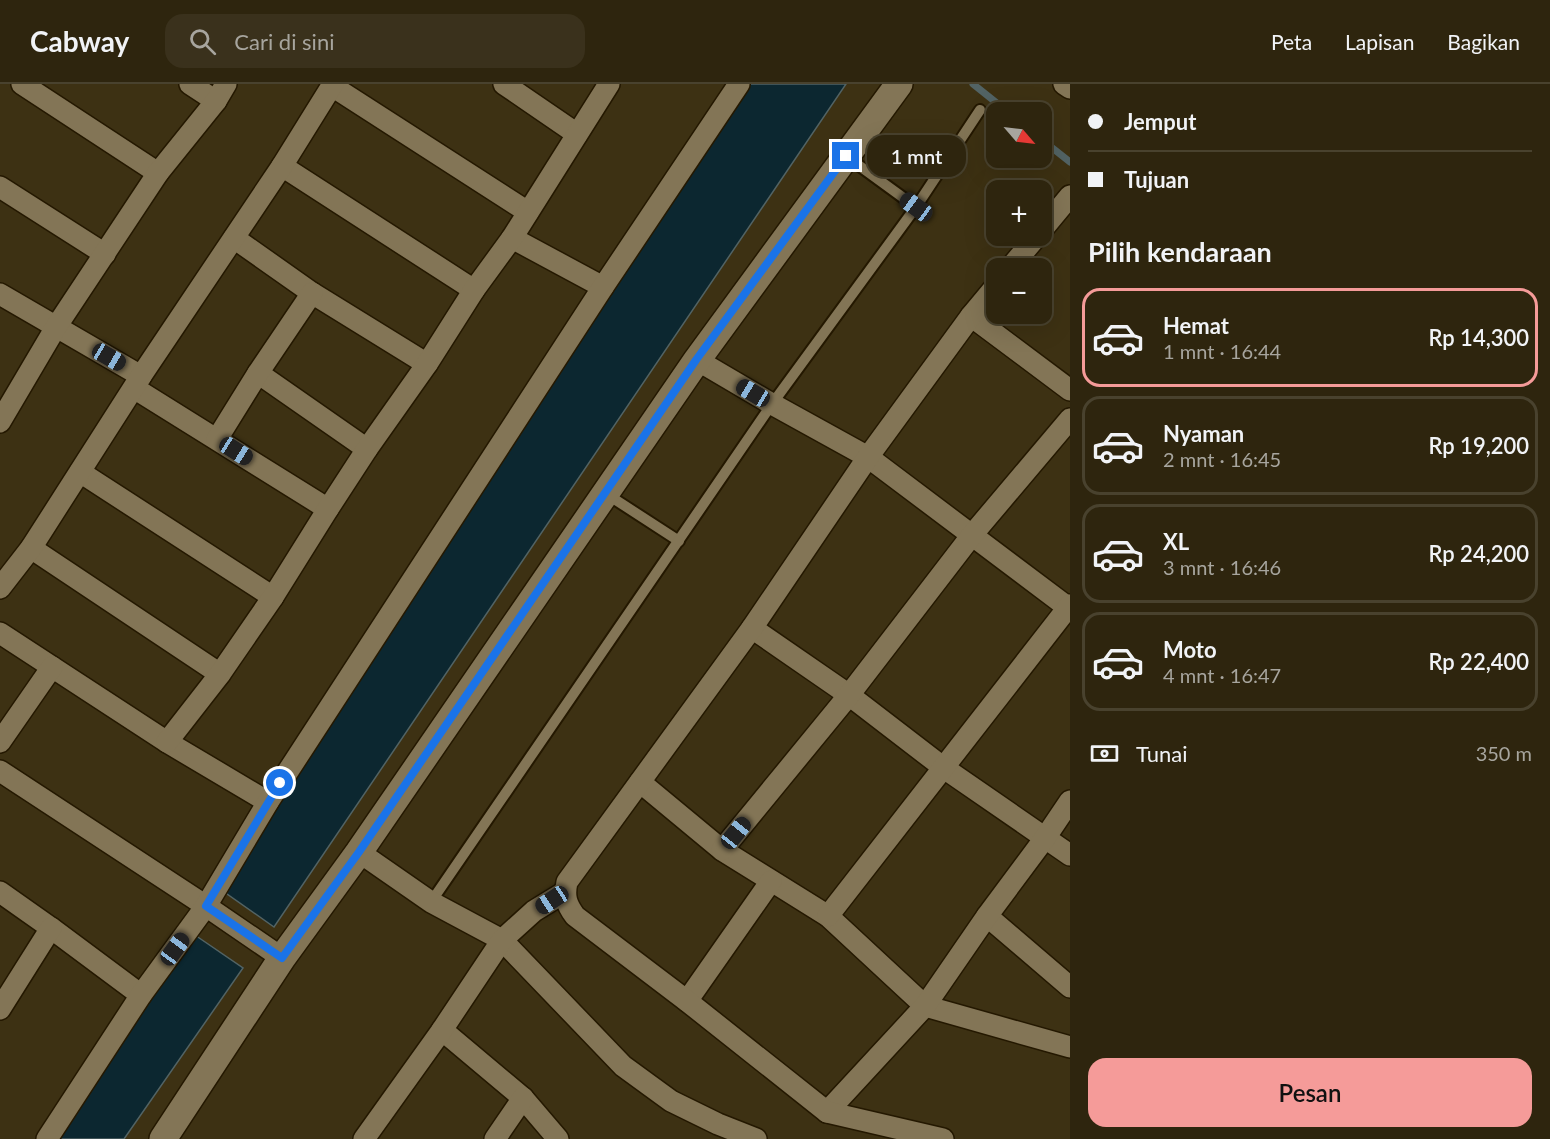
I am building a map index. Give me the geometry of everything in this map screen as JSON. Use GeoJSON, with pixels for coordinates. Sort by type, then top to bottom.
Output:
{"type":"FeatureCollection","features":[{"type":"Feature","properties":{"kind":"street"},"geometry":{"type":"LineString","coordinates":[[22,84],[158,173]]}},
{"type":"Feature","properties":{"kind":"street"},"geometry":{"type":"LineString","coordinates":[[0,422],[56,327],[158,173],[221,92],[190,84]]}},
{"type":"Feature","properties":{"kind":"street"},"geometry":{"type":"LineString","coordinates":[[504,84],[577,134]]}},
{"type":"Feature","properties":{"kind":"street"},"geometry":{"type":"LineString","coordinates":[[166,741],[220,674],[273,597],[367,449],[427,364],[474,290],[512,238],[609,84]]}},
{"type":"Feature","properties":{"kind":"street"},"geometry":{"type":"LineString","coordinates":[[48,1139],[141,995],[206,906],[268,802],[603,287],[739,84]]}},
{"type":"Feature","properties":{"kind":"street"},"geometry":{"type":"LineString","coordinates":[[164,1139],[282,958],[359,852],[696,360],[899,84]]}},
{"type":"Feature","properties":{"kind":"street"},"geometry":{"type":"LineString","coordinates":[[1064,84],[1070,88]]}},
{"type":"Feature","properties":{"kind":"street"},"geometry":{"type":"LineString","coordinates":[[0,588],[31,548],[137,382],[282,166],[332,85],[528,212]]}},
{"type":"Feature","properties":{"kind":"street"},"geometry":{"type":"LineString","coordinates":[[282,166],[474,290]]}},
{"type":"Feature","properties":{"kind":"street"},"geometry":{"type":"LineString","coordinates":[[0,187],[105,254]]}},
{"type":"Feature","properties":{"kind":"street"},"geometry":{"type":"LineString","coordinates":[[1052,218],[1070,196]]}},
{"type":"Feature","properties":{"kind":"street"},"geometry":{"type":"LineString","coordinates":[[234,238],[312,293],[427,364]]}},
{"type":"Feature","properties":{"kind":"street"},"geometry":{"type":"LineString","coordinates":[[512,238],[603,287]]}},
{"type":"Feature","properties":{"kind":"street"},"geometry":{"type":"LineString","coordinates":[[1018,258],[1029,246]]}},
{"type":"Feature","properties":{"kind":"street"},"geometry":{"type":"LineString","coordinates":[[217,439],[312,293]]}},
{"type":"Feature","properties":{"kind":"street"},"geometry":{"type":"LineString","coordinates":[[0,294],[56,327],[217,439],[328,508]]}},
{"type":"Feature","properties":{"kind":"street"},"geometry":{"type":"LineString","coordinates":[[943,1139],[827,1112],[687,1001],[574,916],[567,904],[565,892],[567,882],[752,628],[868,456],[986,298]]}},
{"type":"Feature","properties":{"kind":"street"},"geometry":{"type":"LineString","coordinates":[[971,316],[1070,390]]}},
{"type":"Feature","properties":{"kind":"street"},"geometry":{"type":"LineString","coordinates":[[696,360],[868,456],[1069,607],[828,916]]}},
{"type":"Feature","properties":{"kind":"street"},"geometry":{"type":"LineString","coordinates":[[258,373],[367,449]]}},
{"type":"Feature","properties":{"kind":"street"},"geometry":{"type":"LineString","coordinates":[[722,850],[849,695],[972,535],[1070,421]]}},
{"type":"Feature","properties":{"kind":"street"},"geometry":{"type":"LineString","coordinates":[[80,472],[273,597]]}},
{"type":"Feature","properties":{"kind":"street"},"geometry":{"type":"LineString","coordinates":[[31,548],[220,674]]}},
{"type":"Feature","properties":{"kind":"street"},"geometry":{"type":"LineString","coordinates":[[752,628],[849,695],[944,768],[1070,855]]}},
{"type":"Feature","properties":{"kind":"street"},"geometry":{"type":"LineString","coordinates":[[0,633],[166,741],[268,802]]}},
{"type":"Feature","properties":{"kind":"street"},"geometry":{"type":"LineString","coordinates":[[0,742],[52,667]]}},
{"type":"Feature","properties":{"kind":"street"},"geometry":{"type":"LineString","coordinates":[[0,771],[282,958]]}},
{"type":"Feature","properties":{"kind":"street"},"geometry":{"type":"LineString","coordinates":[[640,782],[722,850],[828,916],[925,1006],[1066,1041]]}},
{"type":"Feature","properties":{"kind":"street"},"geometry":{"type":"LineString","coordinates":[[827,1112],[925,1006],[1070,801]]}},
{"type":"Feature","properties":{"kind":"street"},"geometry":{"type":"LineString","coordinates":[[359,852],[430,902],[502,940],[623,1066],[671,1101],[718,1124],[756,1139]]}},
{"type":"Feature","properties":{"kind":"street"},"geometry":{"type":"LineString","coordinates":[[687,1001],[771,881]]}},
{"type":"Feature","properties":{"kind":"street"},"geometry":{"type":"LineString","coordinates":[[0,892],[141,995]]}},
{"type":"Feature","properties":{"kind":"street"},"geometry":{"type":"LineString","coordinates":[[364,1139],[442,1030],[502,940],[534,911],[565,892]]}},
{"type":"Feature","properties":{"kind":"street"},"geometry":{"type":"LineString","coordinates":[[987,916],[1070,987]]}},
{"type":"Feature","properties":{"kind":"street"},"geometry":{"type":"LineString","coordinates":[[0,1009],[51,928]]}},
{"type":"Feature","properties":{"kind":"street"},"geometry":{"type":"LineString","coordinates":[[442,1030],[523,1098],[558,1139]]}},
{"type":"Feature","properties":{"kind":"street"},"geometry":{"type":"LineString","coordinates":[[495,1139],[523,1098]]}},
{"type":"Feature","properties":{"kind":"lane"},"geometry":{"type":"LineString","coordinates":[[430,902],[772,404],[916,207],[981,110]]}},
{"type":"Feature","properties":{"kind":"lane"},"geometry":{"type":"LineString","coordinates":[[846,156],[916,207]]}},
{"type":"Feature","properties":{"kind":"lane"},"geometry":{"type":"LineString","coordinates":[[605,493],[678,541]]}},
{"type":"Feature","properties":{"kind":"water"},"geometry":{"type":"Polygon","coordinates":[[[745,84],[846,84],[274,927],[220,889],[745,84]]]}},
{"type":"Feature","properties":{"kind":"water"},"geometry":{"type":"Polygon","coordinates":[[[189,931],[243,968],[124,1139],[51,1139],[189,931]]]}},
{"type":"Feature","properties":{"kind":"waterway"},"geometry":{"type":"LineString","coordinates":[[973,84],[996,102]]}},
{"type":"Feature","properties":{"kind":"waterway"},"geometry":{"type":"LineString","coordinates":[[1052,148],[1070,162]]}},
{"type":"Feature","properties":{"kind":"route"},"geometry":{"type":"LineString","coordinates":[[280,783],[206,906],[282,958],[359,852],[696,360],[846,156]]}}]}
